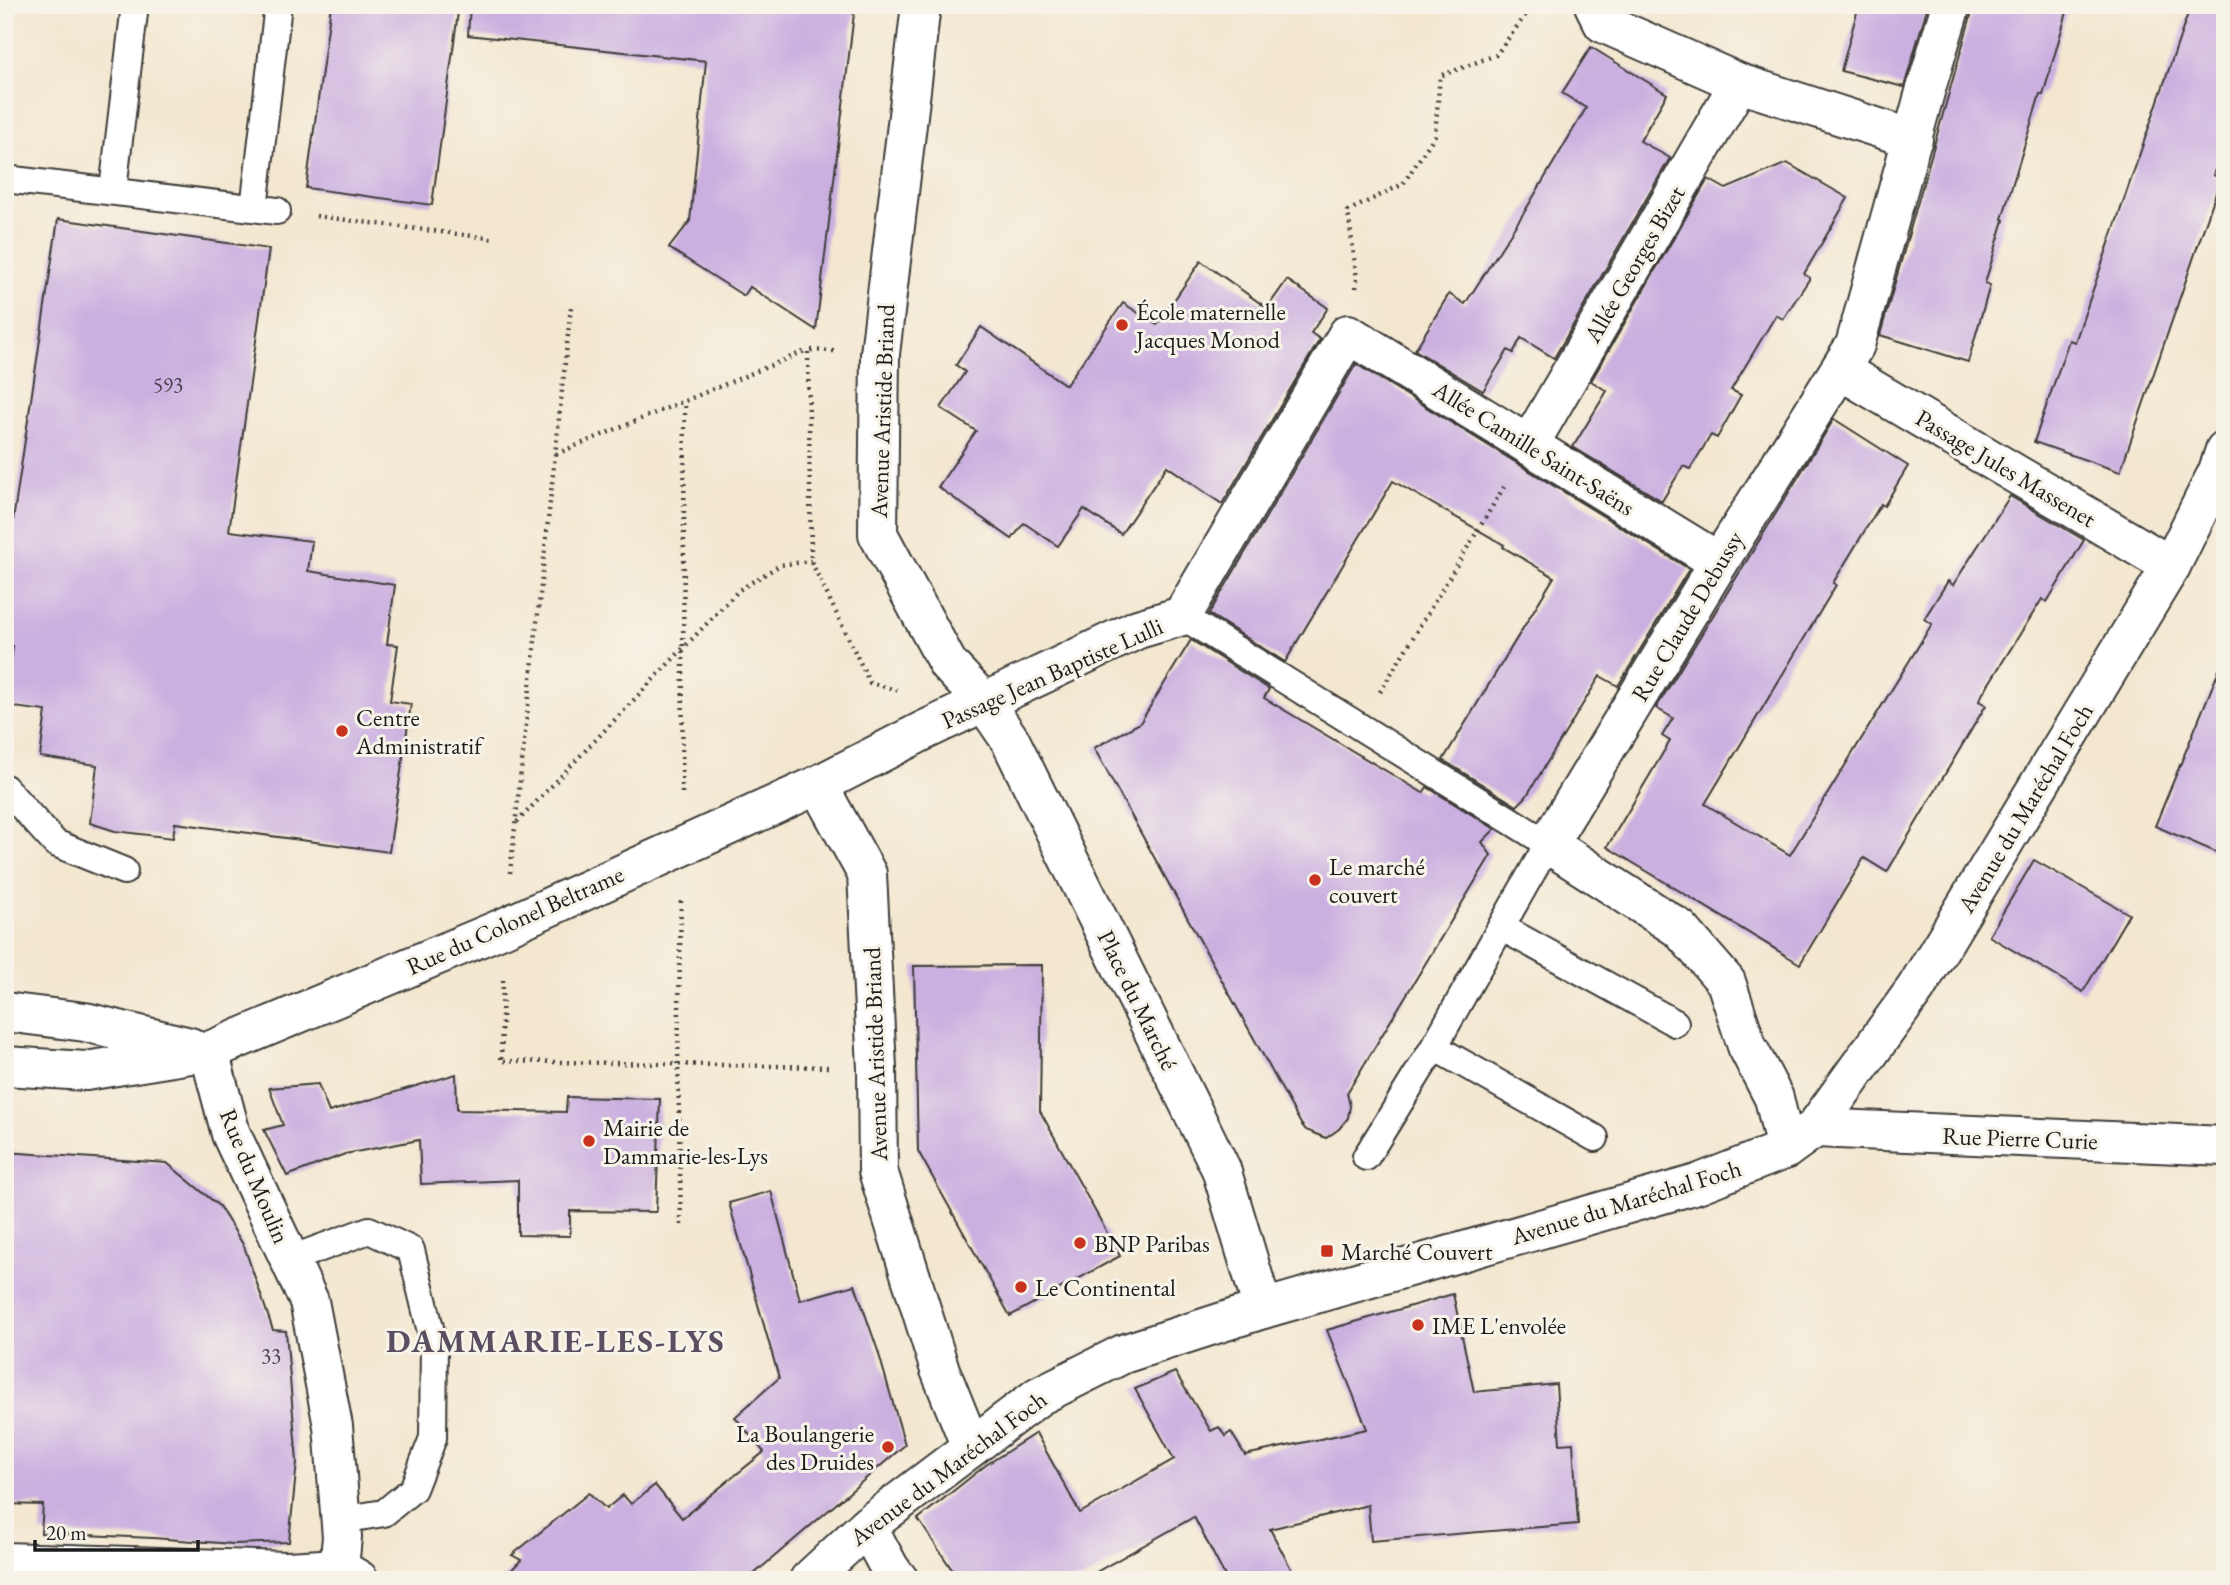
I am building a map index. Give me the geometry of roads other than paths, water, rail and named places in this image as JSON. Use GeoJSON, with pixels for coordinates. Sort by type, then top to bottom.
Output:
{"type":"FeatureCollection","features":[{"type":"Feature","properties":{"kind":"street","name":"Avenue Aristide Briand"},"geometry":{"type":"LineString","coordinates":[[921,5],[880,354],[878,534],[948,664],[984,702]]}},
{"type":"Feature","properties":{"kind":"street"},"geometry":{"type":"LineString","coordinates":[[1594,5],[1603,23],[1739,83],[1913,139]]}},
{"type":"Feature","properties":{"kind":"street","name":"Rue Claude Debussy"},"geometry":{"type":"LineString","coordinates":[[1548,844],[1719,562],[1856,345],[1924,92],[1951,5]]}},
{"type":"Feature","properties":{"kind":"street","name":"Allée Georges Bizet"},"geometry":{"type":"LineString","coordinates":[[1529,445],[1739,83]]}},
{"type":"Feature","properties":{"kind":"street","name":"Passage Jean Baptiste Lulli"},"geometry":{"type":"LineString","coordinates":[[818,785],[1138,629],[1182,616],[1349,334]]}},
{"type":"Feature","properties":{"kind":"street","name":"Allée Camille Saint-Saëns"},"geometry":{"type":"LineString","coordinates":[[1349,334],[1719,562]]}},
{"type":"Feature","properties":{"kind":"street","name":"Passage Jules Massenet"},"geometry":{"type":"LineString","coordinates":[[1840,370],[2171,566]]}},
{"type":"Feature","properties":{"kind":"street","name":"Avenue du Maréchal Foch"},"geometry":{"type":"LineString","coordinates":[[809,1580],[867,1526],[1039,1396],[1123,1354],[1263,1309],[1698,1184],[1800,1139],[1916,988],[2171,566],[2218,471],[2225,450]]}},
{"type":"Feature","properties":{"kind":"street","name":"Place du Marché"},"geometry":{"type":"LineString","coordinates":[[984,702],[1010,740],[1221,1169],[1263,1309]]}},
{"type":"Feature","properties":{"kind":"street","name":"Avenue Aristide Briand"},"geometry":{"type":"LineString","coordinates":[[818,785],[867,874],[877,1068],[878,1171],[940,1370],[971,1447]]}},
{"type":"Feature","properties":{"kind":"street","name":"Rue du Colonel Beltrame"},"geometry":{"type":"LineString","coordinates":[[209,1051],[505,927],[818,785]]}},
{"type":"Feature","properties":{"kind":"street"},"geometry":{"type":"LineString","coordinates":[[1548,844],[1680,929],[1726,982],[1747,1046],[1774,1098],[1800,1139]]}},
{"type":"Feature","properties":{"kind":"street"},"geometry":{"type":"LineString","coordinates":[[5,1012],[85,1022],[209,1051]]}},
{"type":"Feature","properties":{"kind":"street"},"geometry":{"type":"LineString","coordinates":[[5,1066],[86,1071],[209,1051]]}},
{"type":"Feature","properties":{"kind":"street","name":"Rue du Moulin"},"geometry":{"type":"LineString","coordinates":[[209,1051],[231,1134],[309,1301],[330,1413],[342,1537],[349,1574]]}},
{"type":"Feature","properties":{"kind":"street","name":"Rue Pierre Curie"},"geometry":{"type":"LineString","coordinates":[[1800,1139],[2225,1146]]}},
{"type":"Feature","properties":{"kind":"street"},"geometry":{"type":"LineString","coordinates":[[867,1526],[890,1569],[899,1580]]}},
{"type":"Feature","properties":{"kind":"street"},"geometry":{"type":"LineString","coordinates":[[5,1562],[281,1576],[349,1574]]}},
{"type":"Feature","properties":{"kind":"lane"},"geometry":{"type":"LineString","coordinates":[[113,190],[135,5]]}},
{"type":"Feature","properties":{"kind":"lane"},"geometry":{"type":"LineString","coordinates":[[5,179],[265,209],[278,5]]}},
{"type":"Feature","properties":{"kind":"lane"},"geometry":{"type":"LineString","coordinates":[[1182,616],[1548,844],[1434,1047],[1366,1157]]}},
{"type":"Feature","properties":{"kind":"lane"},"geometry":{"type":"LineString","coordinates":[[5,788],[55,843],[124,871]]}},
{"type":"Feature","properties":{"kind":"lane"},"geometry":{"type":"LineString","coordinates":[[1501,927],[1675,1023]]}},
{"type":"Feature","properties":{"kind":"lane"},"geometry":{"type":"LineString","coordinates":[[1434,1047],[1595,1138]]}},
{"type":"Feature","properties":{"kind":"lane"},"geometry":{"type":"LineString","coordinates":[[291,1259],[369,1230],[411,1250],[434,1344],[433,1438],[413,1489],[384,1513],[341,1520]]}},
{"type":"Feature","properties":{"kind":"place","name":"École maternelle Jacques Monod"},"geometry":{"type":"Point","coordinates":[1122,325]}},
{"type":"Feature","properties":{"kind":"place","name":"Centre Administratif"},"geometry":{"type":"Point","coordinates":[342,731]}},
{"type":"Feature","properties":{"kind":"place","name":"Le marché couvert"},"geometry":{"type":"Point","coordinates":[1315,880]}},
{"type":"Feature","properties":{"kind":"place","name":"Mairie de Dammarie-les-Lys"},"geometry":{"type":"Point","coordinates":[589,1141]}},
{"type":"Feature","properties":{"kind":"place","name":"BNP Paribas"},"geometry":{"type":"Point","coordinates":[1080,1243]}},
{"type":"Feature","properties":{"kind":"place","name":"Marché Couvert"},"geometry":{"type":"Point","coordinates":[1327,1251]}},
{"type":"Feature","properties":{"kind":"place","name":"Le Continental"},"geometry":{"type":"Point","coordinates":[1021,1287]}},
{"type":"Feature","properties":{"kind":"place","name":"IME L'envolée"},"geometry":{"type":"Point","coordinates":[1418,1325]}},
{"type":"Feature","properties":{"kind":"place","name":"La Boulangerie des Druides"},"geometry":{"type":"Point","coordinates":[888,1447]}},
{"type":"Feature","properties":{"kind":"district","name":"DAMMARIE-LES-LYS"},"geometry":{"type":"Point","coordinates":[556,1341]}}]}
